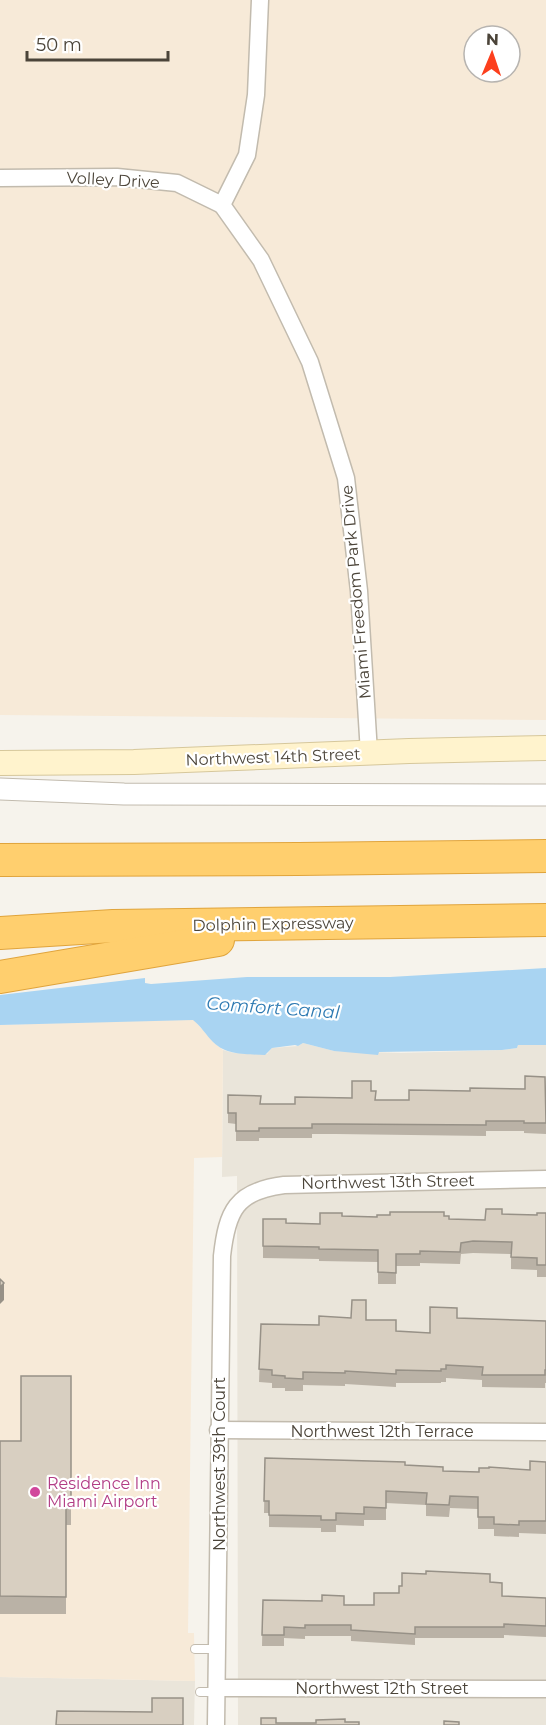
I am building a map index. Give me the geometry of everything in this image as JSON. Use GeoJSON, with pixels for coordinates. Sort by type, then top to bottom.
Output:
{"type":"FeatureCollection","features":[{"type":"Feature","properties":{"kind":"highway"},"geometry":{"type":"LineString","coordinates":[[0,860],[546,856]]}},
{"type":"Feature","properties":{"kind":"highway","name":"Dolphin Expressway"},"geometry":{"type":"LineString","coordinates":[[0,933],[113,926],[546,920]]}},
{"type":"Feature","properties":{"kind":"highway"},"geometry":{"type":"LineString","coordinates":[[0,977],[316,923]]}},
{"type":"Feature","properties":{"kind":"main road","name":"Northwest 14th Street"},"geometry":{"type":"LineString","coordinates":[[2,762],[134,762],[546,748]]}},
{"type":"Feature","properties":{"kind":"street"},"geometry":{"type":"LineString","coordinates":[[222,205],[247,155],[256,96],[260,0]]}},
{"type":"Feature","properties":{"kind":"street","name":"Volley Drive"},"geometry":{"type":"LineString","coordinates":[[0,178],[117,177],[177,183],[222,205]]}},
{"type":"Feature","properties":{"kind":"street","name":"Miami Freedom Park Drive"},"geometry":{"type":"LineString","coordinates":[[222,205],[261,260],[310,362],[346,477],[359,591],[369,753]]}},
{"type":"Feature","properties":{"kind":"street","name":"Northwest 14th Street"},"geometry":{"type":"LineString","coordinates":[[0,789],[135,794],[546,795]]}},
{"type":"Feature","properties":{"kind":"street","name":"Northwest 13th Street"},"geometry":{"type":"LineString","coordinates":[[236,1206],[254,1191],[284,1185],[546,1179]]}},
{"type":"Feature","properties":{"kind":"street","name":"Northwest 39th Court"},"geometry":{"type":"LineString","coordinates":[[216,1725],[211,1690],[218,1649],[218,1430],[222,1256],[227,1226],[236,1206]]}},
{"type":"Feature","properties":{"kind":"street","name":"Northwest 12th Terrace"},"geometry":{"type":"LineString","coordinates":[[218,1430],[546,1432]]}},
{"type":"Feature","properties":{"kind":"street","name":"Northwest 12th Street"},"geometry":{"type":"LineString","coordinates":[[211,1690],[546,1689]]}},
{"type":"Feature","properties":{"kind":"lane"},"geometry":{"type":"LineString","coordinates":[[195,1649],[218,1649]]}},
{"type":"Feature","properties":{"kind":"shaded area"},"geometry":{"type":"Polygon","coordinates":[[[0,0],[546,0],[546,720],[0,715],[0,0]]]}},
{"type":"Feature","properties":{"kind":"shaded area"},"geometry":{"type":"Polygon","coordinates":[[[194,1020],[223,1050],[222,1157],[194,1158],[188,1633],[194,1633],[195,1681],[0,1677],[0,1025],[194,1020]]]}},
{"type":"Feature","properties":{"kind":"shaded area"},"geometry":{"type":"Polygon","coordinates":[[[303,1043],[334,1051],[401,1053],[502,1050],[517,1048],[518,1045],[546,1045],[546,1725],[238,1725],[237,1176],[222,1177],[223,1050],[234,1053],[267,1054],[272,1048],[298,1046],[303,1043]]]}},
{"type":"Feature","properties":{"kind":"shaded area"},"geometry":{"type":"Polygon","coordinates":[[[0,1677],[195,1681],[194,1725],[0,1725],[0,1677]]]}},
{"type":"Feature","properties":{"kind":"water","name":"Comfort Canal"},"geometry":{"type":"Polygon","coordinates":[[[546,968],[546,1045],[518,1045],[517,1048],[502,1050],[379,1052],[378,1055],[334,1051],[303,1043],[298,1046],[272,1048],[265,1055],[252,1055],[231,1052],[219,1047],[193,1020],[0,1025],[0,995],[145,978],[145,983],[151,984],[247,977],[390,977],[546,968]]]}},
{"type":"Feature","properties":{"kind":"building"},"geometry":{"type":"Polygon","coordinates":[[[525,1076],[545,1077],[546,1123],[486,1121],[486,1125],[312,1124],[312,1128],[259,1128],[259,1131],[236,1131],[236,1113],[228,1113],[228,1095],[261,1096],[260,1104],[295,1104],[295,1097],[352,1098],[352,1081],[371,1081],[371,1091],[376,1091],[375,1100],[409,1100],[409,1090],[525,1089],[525,1076]]]}},
{"type":"Feature","properties":{"kind":"building"},"geometry":{"type":"Polygon","coordinates":[[[486,1209],[502,1209],[502,1214],[546,1213],[546,1265],[537,1265],[537,1258],[511,1257],[512,1242],[473,1241],[461,1243],[460,1252],[420,1251],[420,1254],[396,1254],[396,1273],[378,1272],[378,1250],[263,1246],[263,1219],[286,1219],[286,1223],[320,1224],[320,1213],[377,1217],[377,1215],[390,1215],[390,1212],[444,1212],[444,1216],[449,1216],[449,1219],[485,1220],[486,1209]]]}},
{"type":"Feature","properties":{"kind":"building"},"geometry":{"type":"Polygon","coordinates":[[[352,1300],[366,1300],[366,1320],[396,1320],[396,1331],[430,1333],[430,1307],[457,1308],[457,1318],[546,1321],[545,1375],[482,1375],[483,1367],[446,1365],[446,1369],[441,1369],[441,1371],[396,1370],[396,1374],[345,1371],[345,1373],[303,1372],[303,1379],[285,1378],[285,1376],[272,1375],[272,1370],[259,1369],[261,1324],[319,1325],[319,1316],[351,1318],[352,1300]]]}},
{"type":"Feature","properties":{"kind":"building","name":"Residence Inn Miami Airport"},"geometry":{"type":"Polygon","coordinates":[[[21,1376],[71,1376],[71,1507],[66,1507],[66,1597],[0,1596],[0,1441],[21,1441],[21,1376]]]}},
{"type":"Feature","properties":{"kind":"building"},"geometry":{"type":"Polygon","coordinates":[[[265,1458],[405,1462],[405,1465],[443,1467],[443,1471],[479,1472],[479,1468],[489,1467],[530,1470],[530,1461],[546,1462],[546,1521],[519,1521],[519,1525],[494,1524],[494,1517],[478,1517],[478,1497],[450,1496],[449,1505],[426,1504],[427,1493],[386,1491],[386,1508],[364,1507],[364,1514],[336,1513],[336,1520],[321,1520],[321,1516],[269,1515],[269,1501],[264,1501],[265,1458]]]}},
{"type":"Feature","properties":{"kind":"building"},"geometry":{"type":"Polygon","coordinates":[[[426,1571],[490,1574],[490,1582],[502,1583],[502,1596],[546,1598],[546,1626],[504,1624],[504,1627],[415,1627],[415,1634],[351,1630],[351,1625],[305,1625],[305,1628],[284,1627],[284,1635],[262,1635],[263,1600],[322,1601],[322,1595],[344,1596],[344,1605],[374,1605],[374,1593],[399,1593],[399,1586],[402,1586],[402,1573],[426,1574],[426,1571]]]}},
{"type":"Feature","properties":{"kind":"building"},"geometry":{"type":"Polygon","coordinates":[[[152,1698],[183,1698],[183,1725],[56,1725],[57,1711],[152,1712],[152,1698]]]}},
{"type":"Feature","properties":{"kind":"building"},"geometry":{"type":"Polygon","coordinates":[[[261,1718],[276,1718],[276,1723],[316,1723],[316,1720],[345,1719],[345,1722],[359,1722],[359,1725],[261,1725],[261,1718]]]}},
{"type":"Feature","properties":{"kind":"building"},"geometry":{"type":"Polygon","coordinates":[[[444,1721],[459,1722],[459,1725],[444,1725],[444,1721]]]}},
{"type":"Feature","properties":{"kind":"place","name":"Residence Inn Miami Airport"},"geometry":{"type":"Point","coordinates":[35,1492]}}]}
